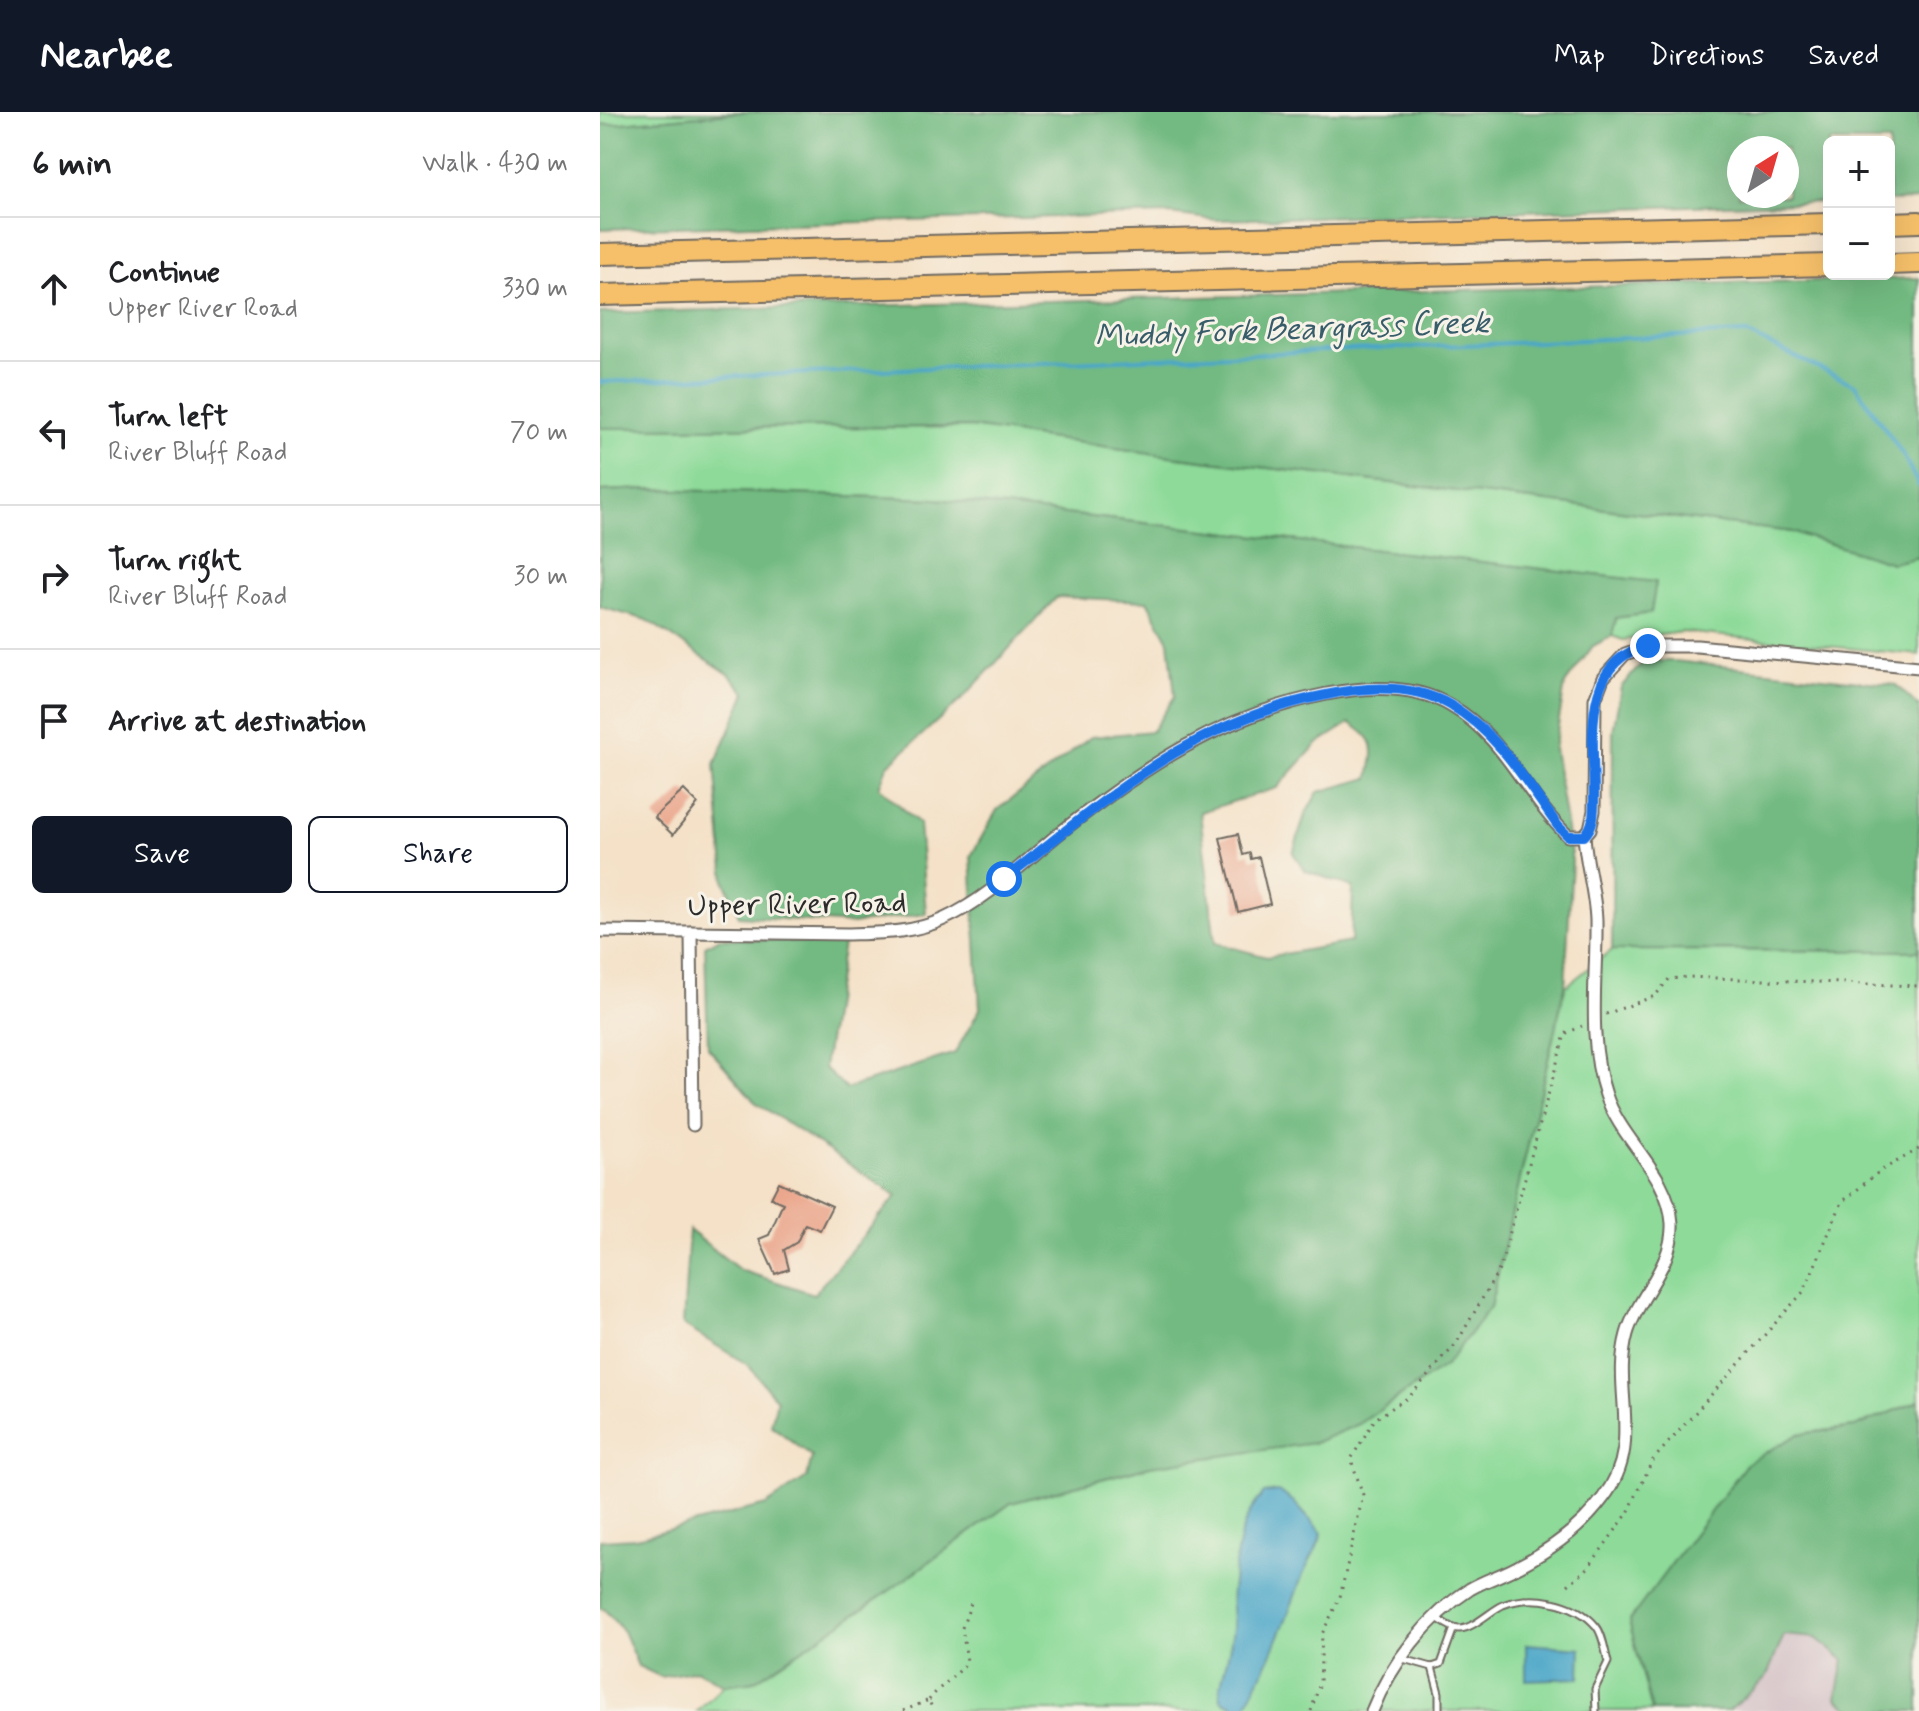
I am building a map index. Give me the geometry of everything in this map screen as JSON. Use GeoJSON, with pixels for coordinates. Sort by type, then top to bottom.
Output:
{"type":"FeatureCollection","features":[{"type":"Feature","properties":{"kind":"highway"},"geometry":{"type":"LineString","coordinates":[[1895,223],[1919,222]]}},
{"type":"Feature","properties":{"kind":"highway"},"geometry":{"type":"LineString","coordinates":[[600,254],[1823,224]]}},
{"type":"Feature","properties":{"kind":"highway"},"geometry":{"type":"LineString","coordinates":[[1895,264],[1919,263]]}},
{"type":"Feature","properties":{"kind":"highway"},"geometry":{"type":"LineString","coordinates":[[600,295],[1823,265]]}},
{"type":"Feature","properties":{"kind":"street"},"geometry":{"type":"LineString","coordinates":[[1372,1711],[1403,1659],[1436,1617],[1472,1588],[1556,1545],[1582,1523],[1607,1494],[1626,1444],[1623,1356],[1627,1334],[1669,1249],[1669,1205],[1655,1175],[1613,1113],[1599,1070],[1595,1026],[1596,919],[1584,836],[1590,829],[1594,811],[1595,699],[1603,678],[1625,654],[1648,646],[1697,646],[1919,667]]}},
{"type":"Feature","properties":{"kind":"street","name":"Upper River Road"},"geometry":{"type":"LineString","coordinates":[[600,931],[861,934],[926,926],[970,904],[1115,791],[1174,751],[1262,709],[1342,692],[1391,688],[1419,693],[1451,705],[1499,746],[1568,836],[1584,836]]}},
{"type":"Feature","properties":{"kind":"street"},"geometry":{"type":"LineString","coordinates":[[691,932],[693,1125]]}},
{"type":"Feature","properties":{"kind":"lane"},"geometry":{"type":"LineString","coordinates":[[1436,1617],[1454,1628],[1463,1629],[1501,1606],[1522,1599],[1544,1599],[1580,1614],[1597,1627],[1608,1662],[1595,1689],[1596,1711]]}},
{"type":"Feature","properties":{"kind":"lane"},"geometry":{"type":"LineString","coordinates":[[1403,1659],[1432,1667],[1441,1664],[1454,1628]]}},
{"type":"Feature","properties":{"kind":"lane"},"geometry":{"type":"LineString","coordinates":[[1432,1667],[1439,1693],[1439,1711]]}},
{"type":"Feature","properties":{"kind":"path"},"geometry":{"type":"LineString","coordinates":[[1311,1711],[1320,1683],[1322,1634],[1340,1597],[1363,1495],[1351,1459],[1375,1419],[1409,1397],[1456,1344],[1500,1268],[1565,1034],[1622,1006],[1655,996],[1669,979],[1688,977],[1919,986]]}},
{"type":"Feature","properties":{"kind":"path"},"geometry":{"type":"LineString","coordinates":[[1568,1585],[1588,1568],[1628,1513],[1652,1461],[1804,1291],[1842,1202],[1880,1171],[1919,1149]]}},
{"type":"Feature","properties":{"kind":"path"},"geometry":{"type":"LineString","coordinates":[[903,1711],[929,1700],[946,1681],[958,1676],[967,1661],[962,1628],[971,1603]]}},
{"type":"Feature","properties":{"kind":"path"},"geometry":{"type":"LineString","coordinates":[[929,1700],[933,1711]]}},
{"type":"Feature","properties":{"kind":"shaded area"},"geometry":{"type":"Polygon","coordinates":[[[1783,1635],[1816,1638],[1844,1661],[1837,1698],[1853,1711],[1729,1711],[1766,1678],[1783,1635]]]}},
{"type":"Feature","properties":{"kind":"green space"},"geometry":{"type":"Polygon","coordinates":[[[600,112],[742,112],[600,125],[600,112]]]}},
{"type":"Feature","properties":{"kind":"green space"},"geometry":{"type":"Polygon","coordinates":[[[742,112],[1919,112],[1919,200],[1895,201],[1895,136],[1823,136],[1823,202],[1799,203],[1799,136],[1727,136],[1727,205],[1217,220],[1170,214],[600,229],[600,125],[742,112]]]}},
{"type":"Feature","properties":{"kind":"green space"},"geometry":{"type":"Polygon","coordinates":[[[1919,278],[1919,557],[1892,563],[1792,532],[1170,456],[971,427],[600,428],[600,313],[1919,278]]]}},
{"type":"Feature","properties":{"kind":"green space"},"geometry":{"type":"Polygon","coordinates":[[[971,427],[1170,456],[1792,532],[1892,563],[1919,557],[1919,655],[1682,632],[1623,640],[1612,636],[1616,618],[1655,582],[936,499],[648,489],[600,491],[600,428],[971,427]]]}},
{"type":"Feature","properties":{"kind":"green space"},"geometry":{"type":"Polygon","coordinates":[[[648,489],[936,499],[1656,582],[1651,613],[1616,618],[1612,636],[1593,646],[1565,684],[1554,749],[1572,861],[1565,987],[1490,1307],[1446,1365],[1359,1424],[1314,1443],[1150,1466],[1011,1503],[879,1598],[754,1681],[724,1685],[696,1670],[661,1677],[638,1666],[623,1631],[604,1609],[600,1609],[600,1540],[636,1538],[766,1505],[807,1478],[812,1457],[771,1425],[777,1400],[748,1365],[683,1325],[689,1230],[740,1270],[814,1294],[897,1196],[755,1102],[708,1047],[705,946],[720,938],[843,943],[824,1068],[846,1089],[955,1053],[980,1009],[971,856],[997,810],[1091,737],[1152,731],[1175,696],[1169,641],[1147,601],[1057,597],[963,698],[887,766],[879,787],[919,823],[926,914],[852,924],[739,916],[725,881],[715,764],[746,693],[730,675],[647,620],[600,607],[600,491],[648,489]],[[1350,723],[1317,744],[1277,788],[1200,812],[1215,943],[1267,957],[1351,942],[1353,887],[1306,871],[1293,853],[1305,815],[1318,792],[1369,778],[1373,752],[1370,740],[1350,723]]]}},
{"type":"Feature","properties":{"kind":"green space"},"geometry":{"type":"Polygon","coordinates":[[[1644,661],[1675,661],[1896,685],[1919,707],[1919,951],[1612,950],[1613,731],[1621,687],[1644,661]]]}},
{"type":"Feature","properties":{"kind":"green space"},"geometry":{"type":"Polygon","coordinates":[[[1612,950],[1919,951],[1919,1401],[1855,1427],[1799,1434],[1629,1620],[1652,1711],[697,1711],[724,1685],[754,1681],[879,1598],[1011,1503],[1150,1466],[1490,1307],[1565,987],[1612,950]]]}},
{"type":"Feature","properties":{"kind":"green space"},"geometry":{"type":"Polygon","coordinates":[[[1919,1401],[1919,1711],[1853,1711],[1837,1698],[1844,1660],[1816,1638],[1784,1635],[1766,1678],[1729,1711],[1652,1711],[1629,1621],[1747,1463],[1799,1434],[1855,1427],[1919,1401]]]}},
{"type":"Feature","properties":{"kind":"water"},"geometry":{"type":"Polygon","coordinates":[[[1278,1491],[1293,1501],[1322,1533],[1253,1692],[1245,1707],[1234,1706],[1221,1700],[1220,1690],[1233,1628],[1232,1596],[1237,1552],[1255,1504],[1264,1493],[1278,1491]]]}},
{"type":"Feature","properties":{"kind":"water"},"geometry":{"type":"Polygon","coordinates":[[[1526,1644],[1581,1648],[1580,1678],[1526,1680],[1526,1644]]]}},
{"type":"Feature","properties":{"kind":"building"},"geometry":{"type":"Polygon","coordinates":[[[684,790],[698,804],[673,835],[654,817],[684,790]]]}},
{"type":"Feature","properties":{"kind":"building"},"geometry":{"type":"Polygon","coordinates":[[[1238,834],[1243,855],[1250,853],[1251,859],[1259,857],[1270,904],[1238,912],[1220,838],[1238,834]]]}},
{"type":"Feature","properties":{"kind":"building"},"geometry":{"type":"Polygon","coordinates":[[[779,1182],[832,1206],[820,1230],[805,1224],[797,1242],[784,1250],[789,1269],[775,1274],[759,1239],[769,1235],[783,1203],[771,1198],[779,1182]]]}},
{"type":"Feature","properties":{"kind":"waterway","name":"Muddy Fork Beargrass Creek"},"geometry":{"type":"LineString","coordinates":[[600,382],[1745,333],[1855,385],[1903,455],[1919,486]]}},
{"type":"Feature","properties":{"kind":"route"},"geometry":{"type":"LineString","coordinates":[[1004,879],[1115,791],[1174,751],[1218,728],[1262,709],[1377,688],[1419,693],[1451,705],[1472,720],[1518,769],[1558,826],[1568,836],[1584,836],[1588,834],[1594,811],[1595,699],[1600,684],[1611,666],[1625,654],[1648,646]]}}]}
